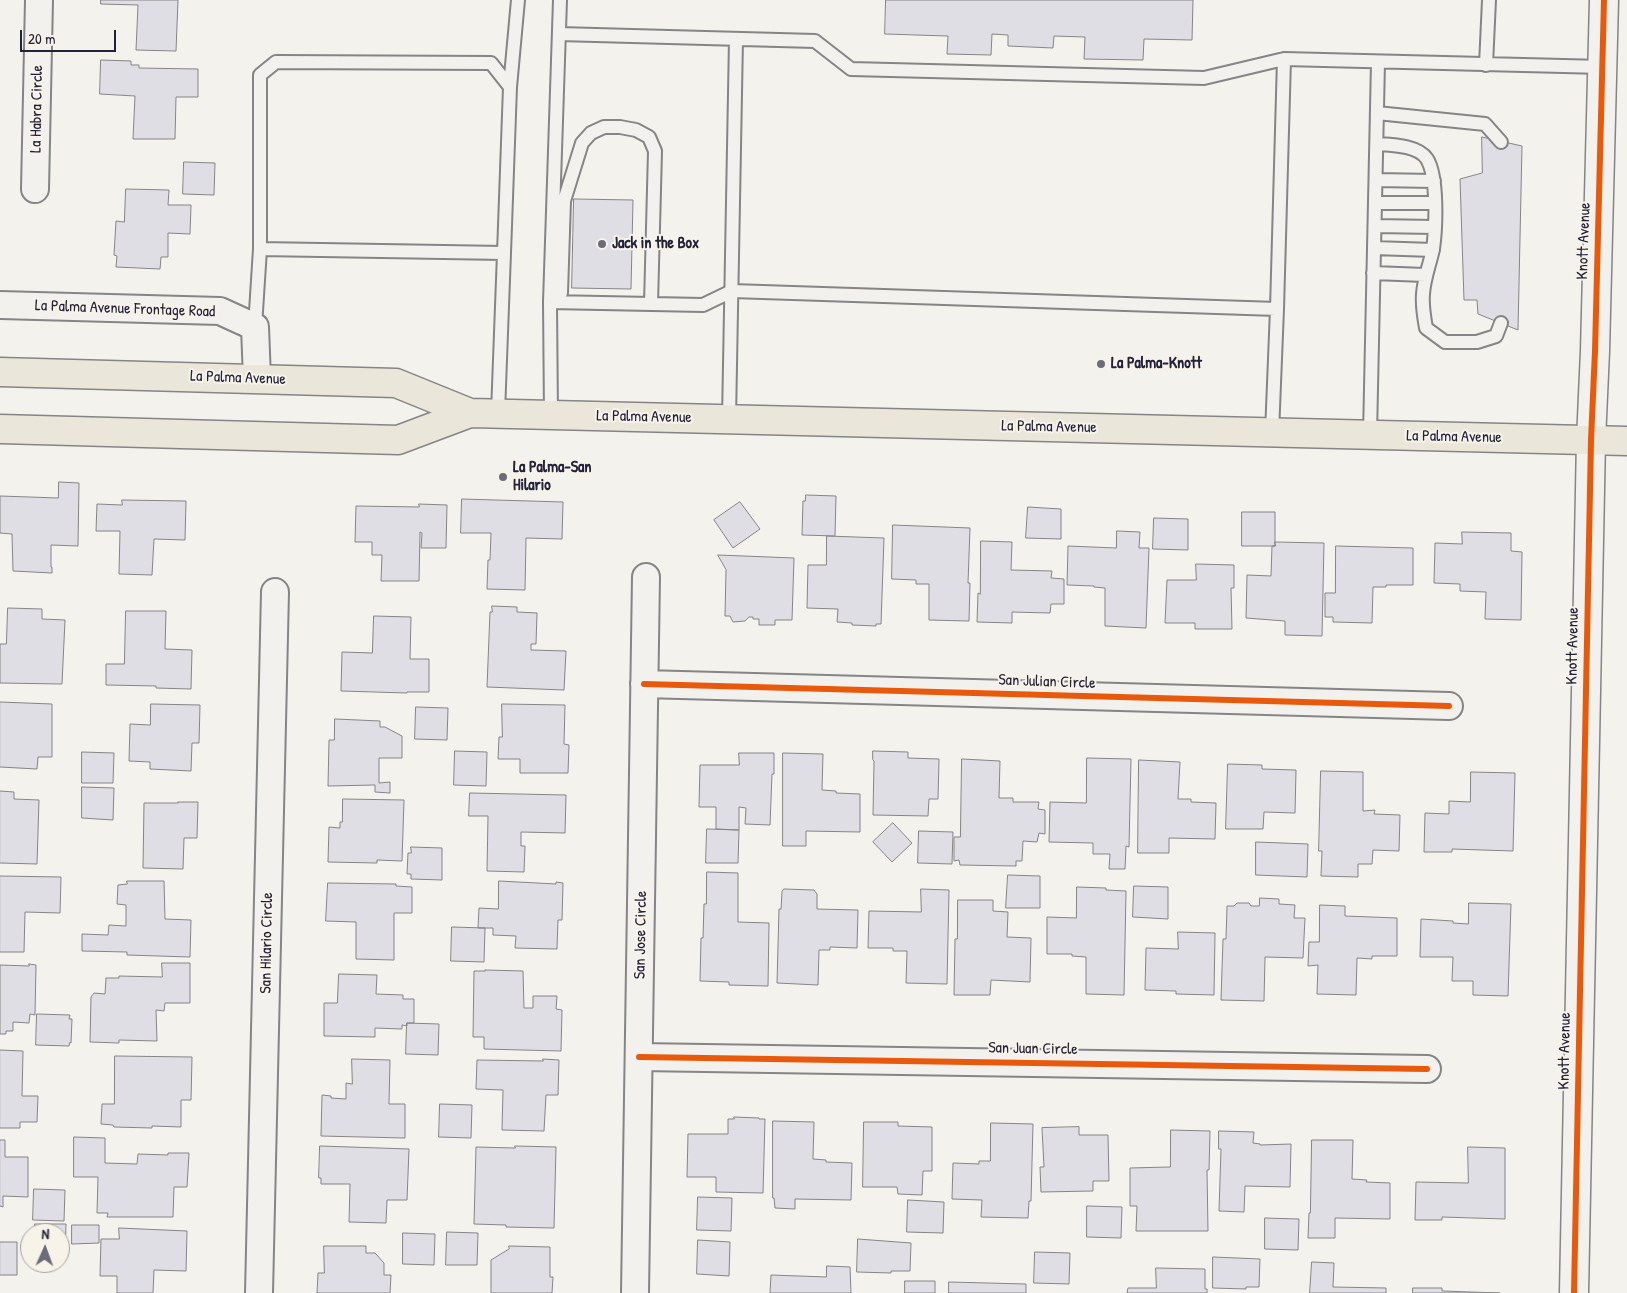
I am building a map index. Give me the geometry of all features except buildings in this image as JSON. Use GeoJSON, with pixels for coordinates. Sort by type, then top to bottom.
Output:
{"type":"FeatureCollection","features":[{"type":"Feature","properties":{"kind":"main road","name":"Knott Avenue"},"geometry":{"type":"LineString","coordinates":[[1574,1293],[1591,440],[1604,0]]}},
{"type":"Feature","properties":{"kind":"main road","name":"La Palma Avenue"},"geometry":{"type":"LineString","coordinates":[[0,372],[396,383],[470,413],[1627,441]]}},
{"type":"Feature","properties":{"kind":"main road","name":"La Palma Avenue"},"geometry":{"type":"LineString","coordinates":[[0,429],[398,440],[470,413]]}},
{"type":"Feature","properties":{"kind":"street","name":"La Habra Circle"},"geometry":{"type":"LineString","coordinates":[[36,189],[39,0]]}},
{"type":"Feature","properties":{"kind":"street","name":"La Palma Avenue Frontage Road"},"geometry":{"type":"LineString","coordinates":[[0,305],[220,311],[255,327]]}},
{"type":"Feature","properties":{"kind":"street"},"geometry":{"type":"LineString","coordinates":[[255,327],[257,379]]}},
{"type":"Feature","properties":{"kind":"street","name":"San Jose Circle"},"geometry":{"type":"LineString","coordinates":[[635,1293],[646,577]]}},
{"type":"Feature","properties":{"kind":"street","name":"San Hilario Circle"},"geometry":{"type":"LineString","coordinates":[[259,1293],[275,592]]}},
{"type":"Feature","properties":{"kind":"street","name":"San Julian Circle"},"geometry":{"type":"LineString","coordinates":[[644,684],[1449,706]]}},
{"type":"Feature","properties":{"kind":"street","name":"San Juan Circle"},"geometry":{"type":"LineString","coordinates":[[639,1057],[1427,1069]]}},
{"type":"Feature","properties":{"kind":"lane"},"geometry":{"type":"LineString","coordinates":[[498,414],[510,87],[518,0]]}},
{"type":"Feature","properties":{"kind":"lane"},"geometry":{"type":"LineString","coordinates":[[551,415],[550,302],[560,0]]}},
{"type":"Feature","properties":{"kind":"lane"},"geometry":{"type":"LineString","coordinates":[[1486,65],[1489,0]]}},
{"type":"Feature","properties":{"kind":"lane"},"geometry":{"type":"LineString","coordinates":[[559,34],[815,41],[851,69],[1204,78],[1284,59],[1603,67]]}},
{"type":"Feature","properties":{"kind":"lane"},"geometry":{"type":"LineString","coordinates":[[729,419],[736,39]]}},
{"type":"Feature","properties":{"kind":"lane"},"geometry":{"type":"LineString","coordinates":[[1272,432],[1284,59]]}},
{"type":"Feature","properties":{"kind":"lane"},"geometry":{"type":"LineString","coordinates":[[255,327],[260,249],[260,76],[276,62],[491,63],[510,87]]}},
{"type":"Feature","properties":{"kind":"lane"},"geometry":{"type":"LineString","coordinates":[[1370,435],[1378,62]]}},
{"type":"Feature","properties":{"kind":"lane"},"geometry":{"type":"LineString","coordinates":[[1377,113],[1485,124],[1501,142]]}},
{"type":"Feature","properties":{"kind":"lane"},"geometry":{"type":"LineString","coordinates":[[550,302],[561,293],[564,201],[582,142],[591,133],[604,127],[620,127],[636,130],[649,137],[655,152],[651,304]]}},
{"type":"Feature","properties":{"kind":"lane"},"geometry":{"type":"LineString","coordinates":[[1377,144],[1408,146],[1426,158],[1434,181],[1435,226],[1433,250],[1425,275],[1422,296],[1426,328],[1445,342],[1478,342],[1496,336],[1501,323]]}},
{"type":"Feature","properties":{"kind":"lane"},"geometry":{"type":"LineString","coordinates":[[1376,180],[1434,181]]}},
{"type":"Feature","properties":{"kind":"lane"},"geometry":{"type":"LineString","coordinates":[[1375,203],[1435,203]]}},
{"type":"Feature","properties":{"kind":"lane"},"geometry":{"type":"LineString","coordinates":[[1375,226],[1435,226]]}},
{"type":"Feature","properties":{"kind":"lane"},"geometry":{"type":"LineString","coordinates":[[1374,248],[1433,250]]}},
{"type":"Feature","properties":{"kind":"lane"},"geometry":{"type":"LineString","coordinates":[[260,249],[504,253]]}},
{"type":"Feature","properties":{"kind":"lane"},"geometry":{"type":"LineString","coordinates":[[1373,273],[1425,275]]}},
{"type":"Feature","properties":{"kind":"lane"},"geometry":{"type":"LineString","coordinates":[[550,302],[703,305],[732,291],[1277,309]]}},
{"type":"Feature","properties":{"kind":"cycle path"},"geometry":{"type":"LineString","coordinates":[[1574,1293],[1591,440],[1604,0]]}},
{"type":"Feature","properties":{"kind":"cycle path"},"geometry":{"type":"LineString","coordinates":[[644,684],[1449,706]]}},
{"type":"Feature","properties":{"kind":"cycle path"},"geometry":{"type":"LineString","coordinates":[[639,1057],[1427,1069]]}},
{"type":"Feature","properties":{"kind":"place","name":"Jack in the Box"},"geometry":{"type":"Point","coordinates":[602,244]}},
{"type":"Feature","properties":{"kind":"place","name":"La Palma-Knott"},"geometry":{"type":"Point","coordinates":[1101,364]}},
{"type":"Feature","properties":{"kind":"place","name":"La Palma-San Hilario"},"geometry":{"type":"Point","coordinates":[503,477]}}]}
